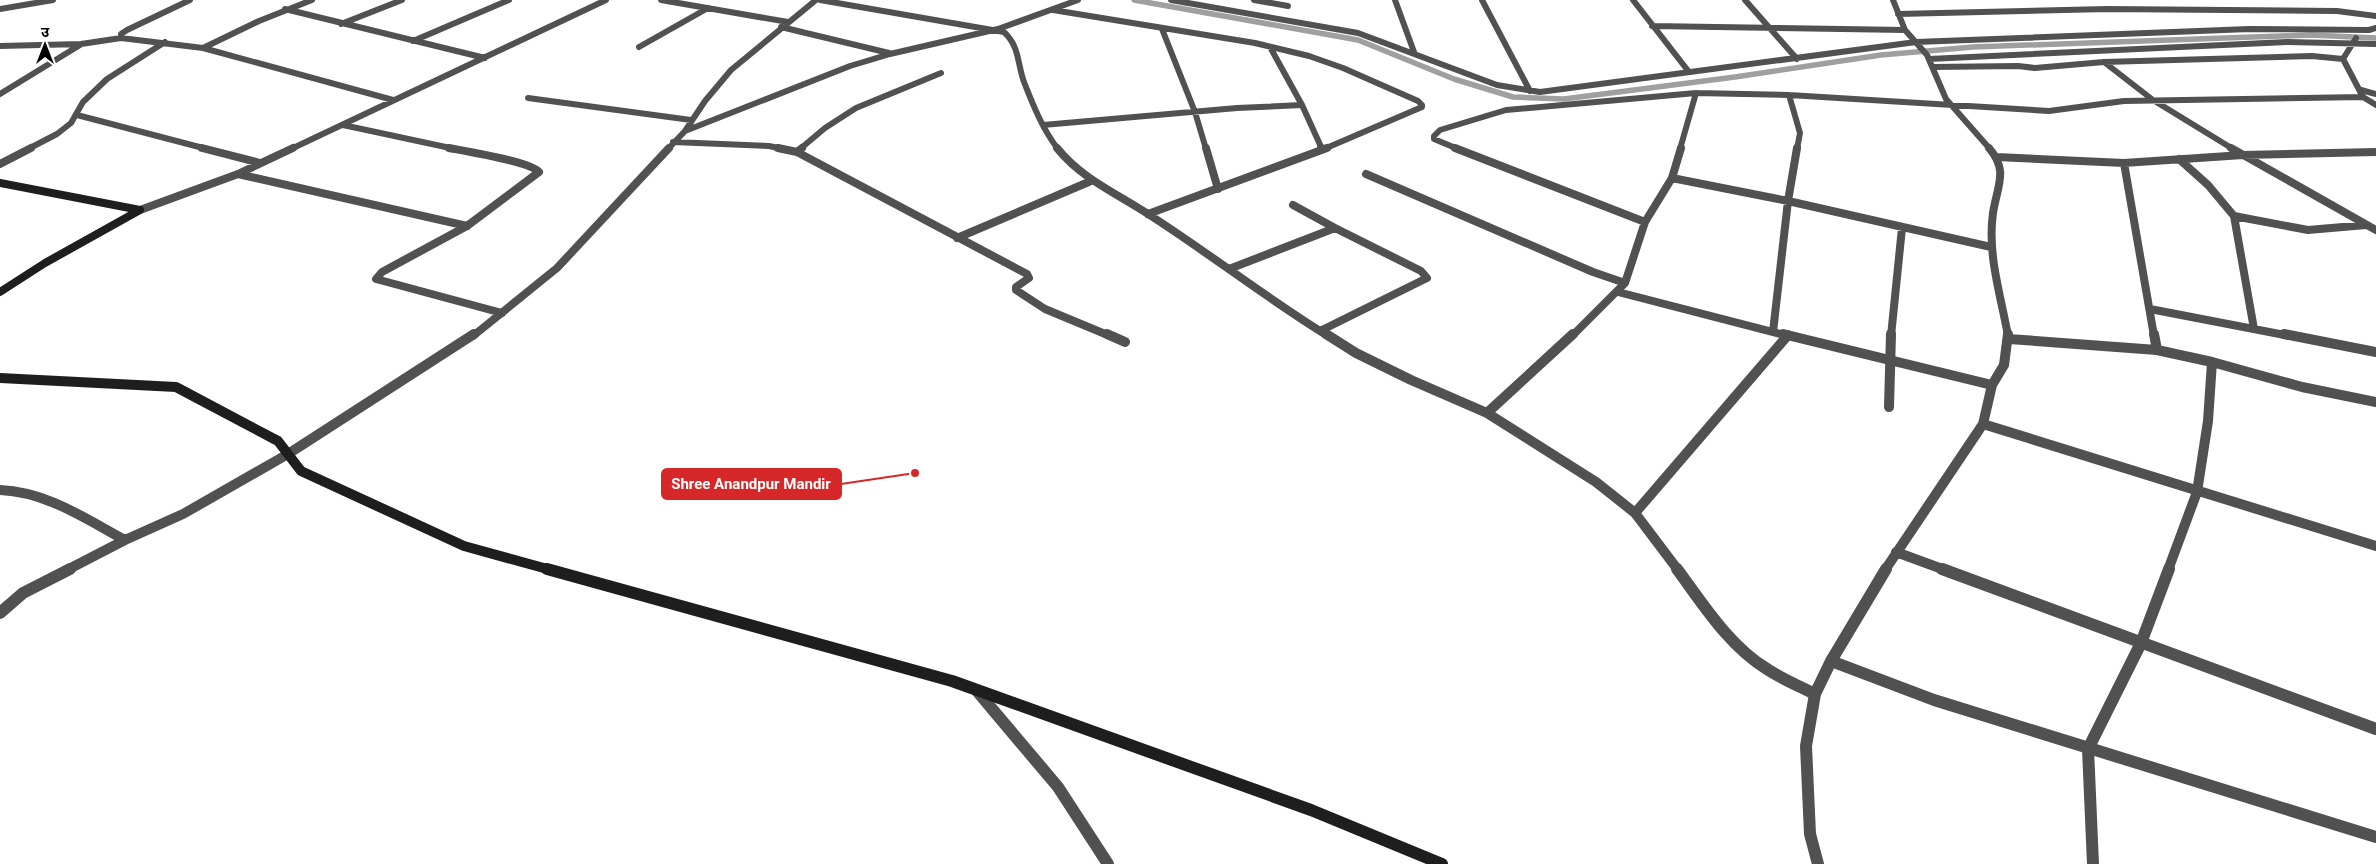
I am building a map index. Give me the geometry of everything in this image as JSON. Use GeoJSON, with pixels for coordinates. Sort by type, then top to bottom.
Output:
{"type":"FeatureCollection","features":[{"type":"Feature","properties":{"kind":"street"},"geometry":{"type":"LineString","coordinates":[[0,9],[54,0]]}},
{"type":"Feature","properties":{"kind":"street"},"geometry":{"type":"LineString","coordinates":[[121,38],[121,34],[127,30],[190,0]]}},
{"type":"Feature","properties":{"kind":"street"},"geometry":{"type":"LineString","coordinates":[[203,48],[285,9],[312,0]]}},
{"type":"Feature","properties":{"kind":"street"},"geometry":{"type":"LineString","coordinates":[[341,24],[402,0]]}},
{"type":"Feature","properties":{"kind":"street"},"geometry":{"type":"LineString","coordinates":[[413,41],[509,0]]}},
{"type":"Feature","properties":{"kind":"street"},"geometry":{"type":"LineString","coordinates":[[0,292],[45,262],[140,210],[238,174],[606,0]]}},
{"type":"Feature","properties":{"kind":"street"},"geometry":{"type":"LineString","coordinates":[[661,0],[708,8],[784,25],[890,54]]}},
{"type":"Feature","properties":{"kind":"street"},"geometry":{"type":"LineString","coordinates":[[0,613],[23,593],[125,540],[183,514],[288,454],[466,341],[557,268],[685,131],[691,120],[732,70],[816,0]]}},
{"type":"Feature","properties":{"kind":"street"},"geometry":{"type":"LineString","coordinates":[[820,0],[998,29],[1010,36],[1014,41],[1024,80],[1049,138],[1066,159],[1091,181],[1148,214],[1320,331],[1356,353],[1486,413],[1596,482],[1635,513],[1720,626],[1742,648],[1766,669],[1815,694]]}},
{"type":"Feature","properties":{"kind":"street"},"geometry":{"type":"LineString","coordinates":[[685,131],[837,70],[890,54],[998,29],[1078,0]]}},
{"type":"Feature","properties":{"kind":"street"},"geometry":{"type":"LineString","coordinates":[[1172,0],[1342,29],[1414,52],[1497,85],[1530,91],[1557,90],[1797,59],[2353,41],[2376,44]]}},
{"type":"Feature","properties":{"kind":"street"},"geometry":{"type":"LineString","coordinates":[[1254,0],[1288,6]]}},
{"type":"Feature","properties":{"kind":"street"},"geometry":{"type":"LineString","coordinates":[[1395,0],[1414,52]]}},
{"type":"Feature","properties":{"kind":"street"},"geometry":{"type":"LineString","coordinates":[[1482,0],[1530,91]]}},
{"type":"Feature","properties":{"kind":"street"},"geometry":{"type":"LineString","coordinates":[[1632,0],[1689,72]]}},
{"type":"Feature","properties":{"kind":"street"},"geometry":{"type":"LineString","coordinates":[[1745,0],[1797,59]]}},
{"type":"Feature","properties":{"kind":"street"},"geometry":{"type":"LineString","coordinates":[[1818,864],[1810,834],[1806,746],[1815,694],[1831,661],[1896,552],[1983,424],[1992,385],[2004,365],[2009,339],[1991,247],[1993,214],[2002,173],[1997,157],[1942,92],[1925,54],[1905,30],[1893,0]]}},
{"type":"Feature","properties":{"kind":"street"},"geometry":{"type":"LineString","coordinates":[[639,47],[708,8]]}},
{"type":"Feature","properties":{"kind":"street"},"geometry":{"type":"LineString","coordinates":[[285,9],[485,58]]}},
{"type":"Feature","properties":{"kind":"street"},"geometry":{"type":"LineString","coordinates":[[1898,14],[2107,9],[2345,11],[2376,16]]}},
{"type":"Feature","properties":{"kind":"street"},"geometry":{"type":"LineString","coordinates":[[1053,10],[1270,47],[1335,64],[1418,101],[1422,105],[1422,107],[1322,150],[1148,214]]}},
{"type":"Feature","properties":{"kind":"street"},"geometry":{"type":"LineString","coordinates":[[1652,26],[1905,30]]}},
{"type":"Feature","properties":{"kind":"street"},"geometry":{"type":"LineString","coordinates":[[1162,29],[1196,112],[1218,189]]}},
{"type":"Feature","properties":{"kind":"street"},"geometry":{"type":"LineString","coordinates":[[1925,54],[2249,29],[2373,29]]}},
{"type":"Feature","properties":{"kind":"street"},"geometry":{"type":"LineString","coordinates":[[2343,59],[2353,41],[2361,34],[2373,29]]}},
{"type":"Feature","properties":{"kind":"street"},"geometry":{"type":"LineString","coordinates":[[0,46],[81,44],[121,38],[165,42],[203,48],[392,100]]}},
{"type":"Feature","properties":{"kind":"street"},"geometry":{"type":"LineString","coordinates":[[0,164],[57,134],[77,115],[83,102],[107,79],[165,42]]}},
{"type":"Feature","properties":{"kind":"street"},"geometry":{"type":"LineString","coordinates":[[0,94],[81,44]]}},
{"type":"Feature","properties":{"kind":"street"},"geometry":{"type":"LineString","coordinates":[[1270,47],[1302,105],[1322,150]]}},
{"type":"Feature","properties":{"kind":"street"},"geometry":{"type":"LineString","coordinates":[[1925,54],[2035,68],[2104,62],[2320,56],[2343,59]]}},
{"type":"Feature","properties":{"kind":"street"},"geometry":{"type":"LineString","coordinates":[[2343,59],[2362,94],[2376,105]]}},
{"type":"Feature","properties":{"kind":"street"},"geometry":{"type":"LineString","coordinates":[[2104,62],[2153,100],[2244,155],[2376,230]]}},
{"type":"Feature","properties":{"kind":"street"},"geometry":{"type":"LineString","coordinates":[[797,152],[825,128],[856,108],[941,73]]}},
{"type":"Feature","properties":{"kind":"street"},"geometry":{"type":"LineString","coordinates":[[1646,222],[1440,142],[1434,139],[1434,136],[1440,130],[1506,110],[1696,93],[1789,95],[2049,111],[2124,101],[2376,94]]}},
{"type":"Feature","properties":{"kind":"street"},"geometry":{"type":"LineString","coordinates":[[1486,413],[1618,292],[1625,283],[1646,222],[1672,178],[1696,93]]}},
{"type":"Feature","properties":{"kind":"street"},"geometry":{"type":"LineString","coordinates":[[1773,332],[1788,201],[1800,133],[1789,95]]}},
{"type":"Feature","properties":{"kind":"street"},"geometry":{"type":"LineString","coordinates":[[528,98],[691,120]]}},
{"type":"Feature","properties":{"kind":"street"},"geometry":{"type":"LineString","coordinates":[[1043,125],[1302,105]]}},
{"type":"Feature","properties":{"kind":"street"},"geometry":{"type":"LineString","coordinates":[[77,115],[260,163]]}},
{"type":"Feature","properties":{"kind":"street"},"geometry":{"type":"LineString","coordinates":[[343,126],[524,164],[538,169],[539,172],[467,226],[377,275],[376,280],[502,313]]}},
{"type":"Feature","properties":{"kind":"street"},"geometry":{"type":"LineString","coordinates":[[673,142],[769,146],[797,152],[1027,274],[1029,278],[1015,288],[1022,295],[1045,309],[1125,342]]}},
{"type":"Feature","properties":{"kind":"street"},"geometry":{"type":"LineString","coordinates":[[1997,157],[2124,163],[2244,155],[2376,152]]}},
{"type":"Feature","properties":{"kind":"street"},"geometry":{"type":"LineString","coordinates":[[2179,159],[2208,185],[2234,216],[2254,329]]}},
{"type":"Feature","properties":{"kind":"street"},"geometry":{"type":"LineString","coordinates":[[2124,163],[2157,350]]}},
{"type":"Feature","properties":{"kind":"street"},"geometry":{"type":"LineString","coordinates":[[238,174],[467,226]]}},
{"type":"Feature","properties":{"kind":"street"},"geometry":{"type":"LineString","coordinates":[[1366,174],[1594,272],[1625,283]]}},
{"type":"Feature","properties":{"kind":"street"},"geometry":{"type":"LineString","coordinates":[[1672,178],[1788,201],[1991,247]]}},
{"type":"Feature","properties":{"kind":"street"},"geometry":{"type":"LineString","coordinates":[[957,238],[1091,181]]}},
{"type":"Feature","properties":{"kind":"street"},"geometry":{"type":"LineString","coordinates":[[0,183],[140,210]]}},
{"type":"Feature","properties":{"kind":"street"},"geometry":{"type":"LineString","coordinates":[[1293,205],[1422,271],[1427,278],[1421,283],[1320,331]]}},
{"type":"Feature","properties":{"kind":"street"},"geometry":{"type":"LineString","coordinates":[[2234,216],[2308,230],[2376,224]]}},
{"type":"Feature","properties":{"kind":"street"},"geometry":{"type":"LineString","coordinates":[[1228,269],[1335,228]]}},
{"type":"Feature","properties":{"kind":"street"},"geometry":{"type":"LineString","coordinates":[[1889,407],[1891,316],[1902,228]]}},
{"type":"Feature","properties":{"kind":"street"},"geometry":{"type":"LineString","coordinates":[[1618,292],[1890,362],[1992,385]]}},
{"type":"Feature","properties":{"kind":"street"},"geometry":{"type":"LineString","coordinates":[[2150,309],[2376,352]]}},
{"type":"Feature","properties":{"kind":"street"},"geometry":{"type":"LineString","coordinates":[[1635,513],[1788,335]]}},
{"type":"Feature","properties":{"kind":"street"},"geometry":{"type":"LineString","coordinates":[[2009,339],[2157,350],[2212,362],[2295,385],[2376,402]]}},
{"type":"Feature","properties":{"kind":"street"},"geometry":{"type":"LineString","coordinates":[[2093,864],[2088,749],[2141,642],[2197,492],[2208,421],[2212,362]]}},
{"type":"Feature","properties":{"kind":"street"},"geometry":{"type":"LineString","coordinates":[[0,378],[176,387],[278,441],[301,471],[464,546],[952,681],[1311,810],[1442,864]]}},
{"type":"Feature","properties":{"kind":"street"},"geometry":{"type":"LineString","coordinates":[[1983,424],[2376,546]]}},
{"type":"Feature","properties":{"kind":"street"},"geometry":{"type":"LineString","coordinates":[[0,490],[19,491],[43,497],[125,540]]}},
{"type":"Feature","properties":{"kind":"street"},"geometry":{"type":"LineString","coordinates":[[1896,552],[2376,729]]}},
{"type":"Feature","properties":{"kind":"street"},"geometry":{"type":"LineString","coordinates":[[1831,661],[1934,700],[2376,837]]}},
{"type":"Feature","properties":{"kind":"street"},"geometry":{"type":"LineString","coordinates":[[977,691],[1058,787],[1108,864]]}},
{"type":"Feature","properties":{"kind":"waterway"},"geometry":{"type":"LineString","coordinates":[[1134,0],[1358,40],[1454,79],[1513,97],[1564,99],[1735,77],[1881,55],[1973,47],[2311,35],[2376,38]]}},
{"type":"Feature","properties":{"kind":"place","name":"Shree Anandpur Mandir"},"geometry":{"type":"Point","coordinates":[915,473]}}]}
